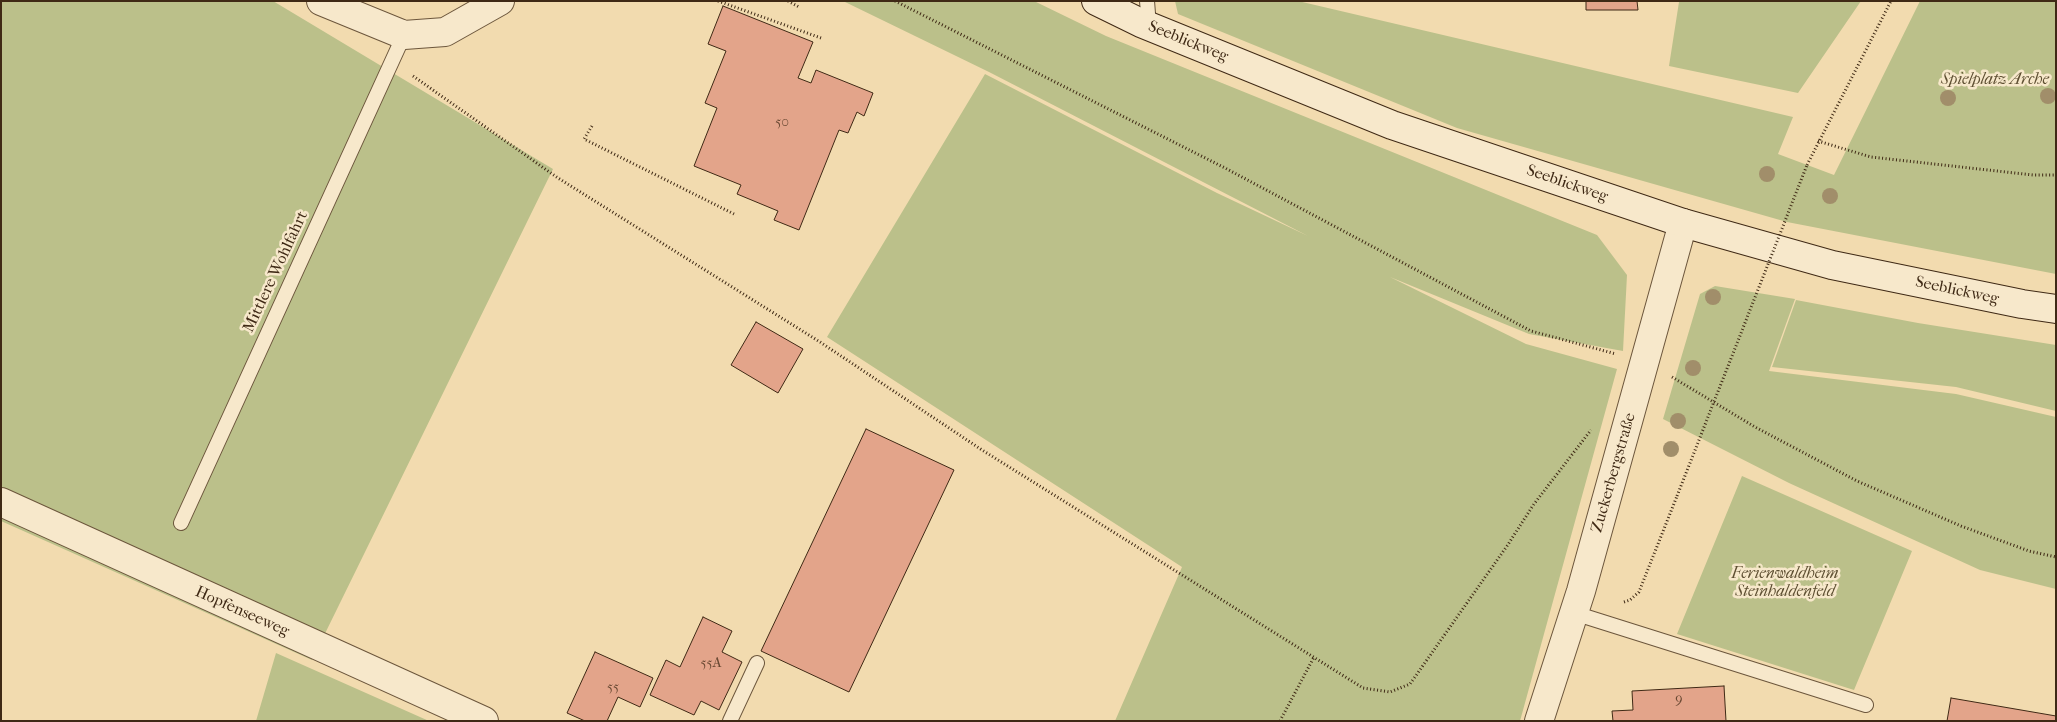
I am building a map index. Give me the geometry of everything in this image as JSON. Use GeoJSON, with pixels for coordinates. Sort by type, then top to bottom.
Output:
{"type":"FeatureCollection","features":[{"type":"Feature","properties":{"kind":"street"},"geometry":{"type":"LineString","coordinates":[[326,3],[404,35],[445,32],[500,1]]}},
{"type":"Feature","properties":{"kind":"street","name":"Seeblickweg"},"geometry":{"type":"LineString","coordinates":[[1096,1],[1148,14],[1392,125],[1683,223],[1832,265],[2022,304],[2056,309]]}},
{"type":"Feature","properties":{"kind":"street","name":"Zuckerbergstraße"},"geometry":{"type":"LineString","coordinates":[[1544,717],[1683,223]]}},
{"type":"Feature","properties":{"kind":"street","name":"Hopfenseeweg"},"geometry":{"type":"LineString","coordinates":[[1,502],[484,721]]}},
{"type":"Feature","properties":{"kind":"lane","name":"Mittlere Wohlfahrt"},"geometry":{"type":"LineString","coordinates":[[181,523],[404,35]]}},
{"type":"Feature","properties":{"kind":"lane"},"geometry":{"type":"LineString","coordinates":[[1574,613],[1866,705]]}},
{"type":"Feature","properties":{"kind":"lane"},"geometry":{"type":"LineString","coordinates":[[730,721],[757,663]]}},
{"type":"Feature","properties":{"kind":"path"},"geometry":{"type":"LineString","coordinates":[[718,1],[821,38]]}},
{"type":"Feature","properties":{"kind":"path"},"geometry":{"type":"LineString","coordinates":[[788,1],[800,7]]}},
{"type":"Feature","properties":{"kind":"path"},"geometry":{"type":"LineString","coordinates":[[895,1],[1225,168],[1531,331],[1645,362],[1755,427],[1857,481],[1961,526],[2028,551],[2056,558]]}},
{"type":"Feature","properties":{"kind":"path"},"geometry":{"type":"LineString","coordinates":[[1620,602],[1630,600],[1639,592],[1818,141],[1891,1]]}},
{"type":"Feature","properties":{"kind":"path"},"geometry":{"type":"LineString","coordinates":[[392,61],[558,178],[811,336],[982,450],[1363,688],[1390,692],[1410,684],[1507,546],[1534,504],[1592,429]]}},
{"type":"Feature","properties":{"kind":"path"},"geometry":{"type":"LineString","coordinates":[[592,126],[584,138],[734,214]]}},
{"type":"Feature","properties":{"kind":"path"},"geometry":{"type":"LineString","coordinates":[[1818,141],[1871,156],[2033,175],[2056,174]]}},
{"type":"Feature","properties":{"kind":"path"},"geometry":{"type":"LineString","coordinates":[[1280,721],[1314,657]]}},
{"type":"Feature","properties":{"kind":"green space"},"geometry":{"type":"Polygon","coordinates":[[[1,1],[273,1],[553,169],[312,660],[1,521],[1,1]]]}},
{"type":"Feature","properties":{"kind":"green space"},"geometry":{"type":"Polygon","coordinates":[[[843,1],[1034,1],[1106,36],[1597,235],[1627,275],[1623,351],[1529,334],[1390,277],[1526,344],[1617,369],[1520,721],[1115,721],[1182,567],[827,337],[985,74],[1217,193],[1308,236],[989,72],[843,1]]]}},
{"type":"Feature","properties":{"kind":"green space","name":"Spielplatz Arche"},"geometry":{"type":"Polygon","coordinates":[[[1175,1],[1298,1],[1793,117],[1778,154],[1834,175],[1920,1],[2056,1],[2056,274],[1787,222],[1457,128],[1178,14],[1175,1]]]}},
{"type":"Feature","properties":{"kind":"green space"},"geometry":{"type":"Polygon","coordinates":[[[1861,1],[1798,93],[1669,66],[1679,2],[1861,1]]]}},
{"type":"Feature","properties":{"kind":"green space"},"geometry":{"type":"Polygon","coordinates":[[[1715,286],[1795,299],[1769,371],[1956,394],[2056,417],[2056,589],[1980,570],[1789,483],[1663,419],[1700,294],[1715,286]]]}},
{"type":"Feature","properties":{"kind":"green space"},"geometry":{"type":"Polygon","coordinates":[[[1796,300],[1918,323],[2056,345],[2056,411],[1956,387],[1772,367],[1796,300]]]}},
{"type":"Feature","properties":{"kind":"green space","name":"Ferienwaldheim Steinhaldenfeld"},"geometry":{"type":"Polygon","coordinates":[[[1742,476],[1912,551],[1854,690],[1677,634],[1742,476]]]}},
{"type":"Feature","properties":{"kind":"green space"},"geometry":{"type":"Polygon","coordinates":[[[276,653],[429,721],[256,721],[276,653]]]}},
{"type":"Feature","properties":{"kind":"building"},"geometry":{"type":"Polygon","coordinates":[[[1586,1],[1637,1],[1638,10],[1586,10],[1586,1]]]}},
{"type":"Feature","properties":{"kind":"building"},"geometry":{"type":"Polygon","coordinates":[[[723,6],[813,42],[798,78],[811,83],[816,70],[873,93],[864,116],[857,112],[848,133],[839,130],[799,230],[774,220],[778,211],[737,194],[741,185],[694,166],[717,108],[705,103],[726,51],[708,44],[723,6]]]}},
{"type":"Feature","properties":{"kind":"building"},"geometry":{"type":"Polygon","coordinates":[[[756,322],[803,349],[778,393],[731,365],[756,322]]]}},
{"type":"Feature","properties":{"kind":"building"},"geometry":{"type":"Polygon","coordinates":[[[866,429],[954,470],[849,692],[761,651],[866,429]]]}},
{"type":"Feature","properties":{"kind":"building"},"geometry":{"type":"Polygon","coordinates":[[[703,617],[732,631],[722,652],[742,662],[719,710],[701,701],[694,715],[650,695],[666,660],[680,667],[703,617]]]}},
{"type":"Feature","properties":{"kind":"building"},"geometry":{"type":"Polygon","coordinates":[[[595,652],[653,678],[640,707],[618,697],[607,721],[585,721],[567,713],[595,652]]]}},
{"type":"Feature","properties":{"kind":"building"},"geometry":{"type":"Polygon","coordinates":[[[1724,686],[1726,721],[1613,721],[1612,711],[1633,710],[1632,691],[1724,686]]]}},
{"type":"Feature","properties":{"kind":"building"},"geometry":{"type":"Polygon","coordinates":[[[1951,698],[2056,716],[2056,721],[1947,721],[1951,698]]]}}]}
